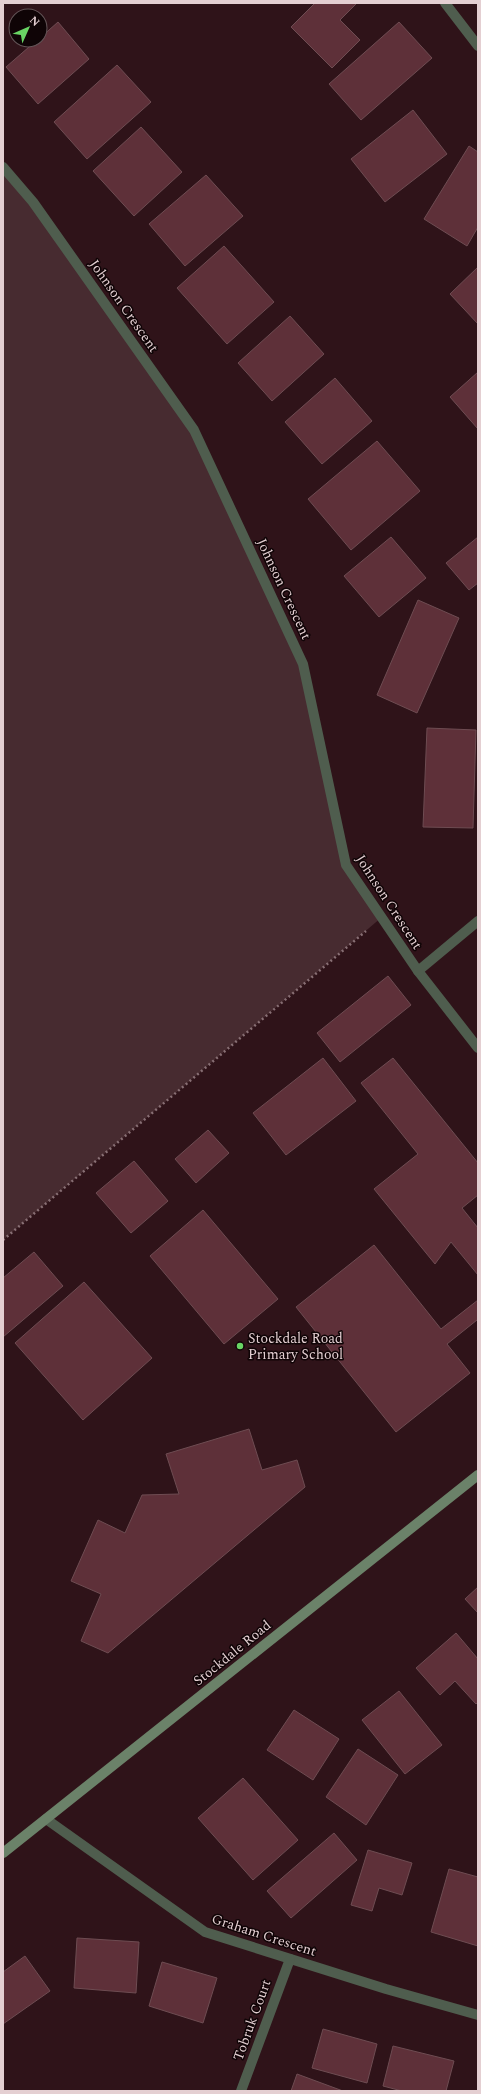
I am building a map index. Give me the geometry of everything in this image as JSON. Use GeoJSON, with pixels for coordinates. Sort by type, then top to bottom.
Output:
{"type":"FeatureCollection","features":[{"type":"Feature","properties":{"kind":"street"},"geometry":{"type":"LineString","coordinates":[[444,3],[478,46]]}},
{"type":"Feature","properties":{"kind":"street","name":"Johnson Crescent"},"geometry":{"type":"LineString","coordinates":[[3,167],[33,202],[194,430],[303,664],[346,865],[418,971],[478,1048]]}},
{"type":"Feature","properties":{"kind":"street"},"geometry":{"type":"LineString","coordinates":[[418,971],[478,921]]}},
{"type":"Feature","properties":{"kind":"street","name":"Stockdale Road"},"geometry":{"type":"LineString","coordinates":[[3,1853],[478,1475]]}},
{"type":"Feature","properties":{"kind":"street","name":"Graham Crescent"},"geometry":{"type":"LineString","coordinates":[[46,1819],[205,1932],[478,2015]]}},
{"type":"Feature","properties":{"kind":"street","name":"Tobruk Court"},"geometry":{"type":"LineString","coordinates":[[241,2091],[290,1959]]}},
{"type":"Feature","properties":{"kind":"path"},"geometry":{"type":"LineString","coordinates":[[3,1240],[382,917]]}},
{"type":"Feature","properties":{"kind":"shaded area"},"geometry":{"type":"Polygon","coordinates":[[[3,167],[194,430],[303,664],[346,865],[382,917],[3,1240],[3,167]]]}},
{"type":"Feature","properties":{"kind":"building"},"geometry":{"type":"Polygon","coordinates":[[[315,3],[357,3],[340,20],[360,40],[332,68],[291,27],[315,3]]]}},
{"type":"Feature","properties":{"kind":"building"},"geometry":{"type":"Polygon","coordinates":[[[58,22],[89,59],[38,104],[6,67],[28,48],[48,48],[48,31],[58,22]]]}},
{"type":"Feature","properties":{"kind":"building"},"geometry":{"type":"Polygon","coordinates":[[[399,22],[432,58],[361,120],[329,84],[399,22]]]}},
{"type":"Feature","properties":{"kind":"building"},"geometry":{"type":"Polygon","coordinates":[[[117,65],[151,102],[87,159],[54,122],[117,65]]]}},
{"type":"Feature","properties":{"kind":"building"},"geometry":{"type":"Polygon","coordinates":[[[413,110],[447,154],[385,202],[351,159],[413,110]]]}},
{"type":"Feature","properties":{"kind":"building"},"geometry":{"type":"Polygon","coordinates":[[[141,127],[182,172],[134,216],[93,171],[141,127]]]}},
{"type":"Feature","properties":{"kind":"building"},"geometry":{"type":"Polygon","coordinates":[[[469,146],[478,152],[478,227],[467,246],[424,219],[469,146]]]}},
{"type":"Feature","properties":{"kind":"building"},"geometry":{"type":"Polygon","coordinates":[[[206,175],[243,216],[185,266],[149,224],[206,175]]]}},
{"type":"Feature","properties":{"kind":"building"},"geometry":{"type":"Polygon","coordinates":[[[224,246],[274,302],[227,344],[177,288],[224,246]]]}},
{"type":"Feature","properties":{"kind":"building"},"geometry":{"type":"Polygon","coordinates":[[[478,267],[478,324],[450,294],[478,267]]]}},
{"type":"Feature","properties":{"kind":"building"},"geometry":{"type":"Polygon","coordinates":[[[290,316],[324,354],[272,401],[238,363],[290,316]]]}},
{"type":"Feature","properties":{"kind":"building"},"geometry":{"type":"Polygon","coordinates":[[[478,372],[478,429],[450,397],[478,372]]]}},
{"type":"Feature","properties":{"kind":"building"},"geometry":{"type":"Polygon","coordinates":[[[335,378],[372,421],[322,464],[285,422],[335,378]]]}},
{"type":"Feature","properties":{"kind":"building"},"geometry":{"type":"Polygon","coordinates":[[[377,441],[420,491],[351,550],[308,499],[377,441]]]}},
{"type":"Feature","properties":{"kind":"building"},"geometry":{"type":"Polygon","coordinates":[[[391,537],[426,578],[379,617],[344,576],[391,537]]]}},
{"type":"Feature","properties":{"kind":"building"},"geometry":{"type":"Polygon","coordinates":[[[478,537],[478,583],[469,590],[446,563],[478,537]]]}},
{"type":"Feature","properties":{"kind":"building"},"geometry":{"type":"Polygon","coordinates":[[[418,600],[459,618],[417,713],[377,695],[418,600]]]}},
{"type":"Feature","properties":{"kind":"building"},"geometry":{"type":"Polygon","coordinates":[[[427,728],[476,730],[473,828],[423,827],[427,728]]]}},
{"type":"Feature","properties":{"kind":"building"},"geometry":{"type":"Polygon","coordinates":[[[388,976],[411,1005],[340,1062],[317,1033],[388,976]]]}},
{"type":"Feature","properties":{"kind":"building"},"geometry":{"type":"Polygon","coordinates":[[[323,1058],[356,1101],[286,1155],[253,1113],[323,1058]]]}},
{"type":"Feature","properties":{"kind":"building"},"geometry":{"type":"Polygon","coordinates":[[[393,1058],[478,1163],[478,1195],[462,1208],[478,1228],[478,1275],[451,1242],[435,1264],[374,1189],[418,1154],[361,1083],[393,1058]]]}},
{"type":"Feature","properties":{"kind":"building"},"geometry":{"type":"Polygon","coordinates":[[[208,1130],[229,1153],[196,1183],[175,1159],[208,1130]]]}},
{"type":"Feature","properties":{"kind":"building"},"geometry":{"type":"Polygon","coordinates":[[[134,1161],[168,1201],[131,1233],[96,1193],[134,1161]]]}},
{"type":"Feature","properties":{"kind":"building"},"geometry":{"type":"Polygon","coordinates":[[[203,1210],[278,1299],[224,1344],[150,1256],[203,1210]]]}},
{"type":"Feature","properties":{"kind":"building"},"geometry":{"type":"Polygon","coordinates":[[[374,1245],[441,1329],[478,1300],[478,1321],[477,1320],[447,1344],[470,1373],[396,1432],[296,1307],[374,1245]]]}},
{"type":"Feature","properties":{"kind":"building"},"geometry":{"type":"Polygon","coordinates":[[[34,1252],[63,1286],[3,1337],[3,1278],[34,1252]]]}},
{"type":"Feature","properties":{"kind":"building"},"geometry":{"type":"Polygon","coordinates":[[[84,1282],[152,1358],[83,1420],[15,1343],[84,1282]]]}},
{"type":"Feature","properties":{"kind":"building"},"geometry":{"type":"Polygon","coordinates":[[[249,1429],[262,1470],[297,1460],[305,1487],[108,1653],[81,1641],[101,1594],[71,1581],[98,1520],[125,1533],[142,1495],[179,1494],[166,1454],[249,1429]]]}},
{"type":"Feature","properties":{"kind":"building"},"geometry":{"type":"Polygon","coordinates":[[[478,1587],[478,1613],[465,1599],[478,1587]]]}},
{"type":"Feature","properties":{"kind":"building"},"geometry":{"type":"Polygon","coordinates":[[[456,1633],[478,1659],[478,1702],[476,1704],[455,1681],[440,1695],[416,1668],[456,1633]]]}},
{"type":"Feature","properties":{"kind":"building"},"geometry":{"type":"Polygon","coordinates":[[[399,1691],[442,1745],[405,1774],[362,1720],[399,1691]]]}},
{"type":"Feature","properties":{"kind":"building"},"geometry":{"type":"Polygon","coordinates":[[[294,1710],[339,1739],[313,1780],[267,1750],[294,1710]]]}},
{"type":"Feature","properties":{"kind":"building"},"geometry":{"type":"Polygon","coordinates":[[[358,1749],[398,1775],[366,1825],[326,1797],[358,1749]]]}},
{"type":"Feature","properties":{"kind":"building"},"geometry":{"type":"Polygon","coordinates":[[[243,1778],[298,1840],[253,1880],[198,1818],[243,1778]]]}},
{"type":"Feature","properties":{"kind":"building"},"geometry":{"type":"Polygon","coordinates":[[[334,1833],[357,1860],[291,1918],[267,1891],[334,1833]]]}},
{"type":"Feature","properties":{"kind":"building"},"geometry":{"type":"Polygon","coordinates":[[[368,1850],[412,1863],[402,1895],[379,1888],[372,1911],[351,1905],[368,1850]]]}},
{"type":"Feature","properties":{"kind":"building"},"geometry":{"type":"Polygon","coordinates":[[[449,1869],[478,1877],[478,1946],[431,1932],[449,1869]]]}},
{"type":"Feature","properties":{"kind":"building"},"geometry":{"type":"Polygon","coordinates":[[[77,1938],[139,1942],[136,1993],[74,1988],[77,1938]]]}},
{"type":"Feature","properties":{"kind":"building"},"geometry":{"type":"Polygon","coordinates":[[[25,1956],[50,1991],[3,2024],[3,1972],[25,1956]]]}},
{"type":"Feature","properties":{"kind":"building"},"geometry":{"type":"Polygon","coordinates":[[[162,1962],[217,1978],[203,2023],[149,2006],[162,1962]]]}},
{"type":"Feature","properties":{"kind":"building"},"geometry":{"type":"Polygon","coordinates":[[[323,2029],[377,2044],[367,2083],[312,2068],[323,2029]]]}},
{"type":"Feature","properties":{"kind":"building"},"geometry":{"type":"Polygon","coordinates":[[[393,2046],[454,2061],[446,2091],[402,2091],[383,2086],[393,2046]]]}},
{"type":"Feature","properties":{"kind":"building"},"geometry":{"type":"Polygon","coordinates":[[[297,2074],[343,2091],[291,2091],[297,2074]]]}},
{"type":"Feature","properties":{"kind":"place","name":"Stockdale Road Primary School"},"geometry":{"type":"Point","coordinates":[240,1346]}}]}
